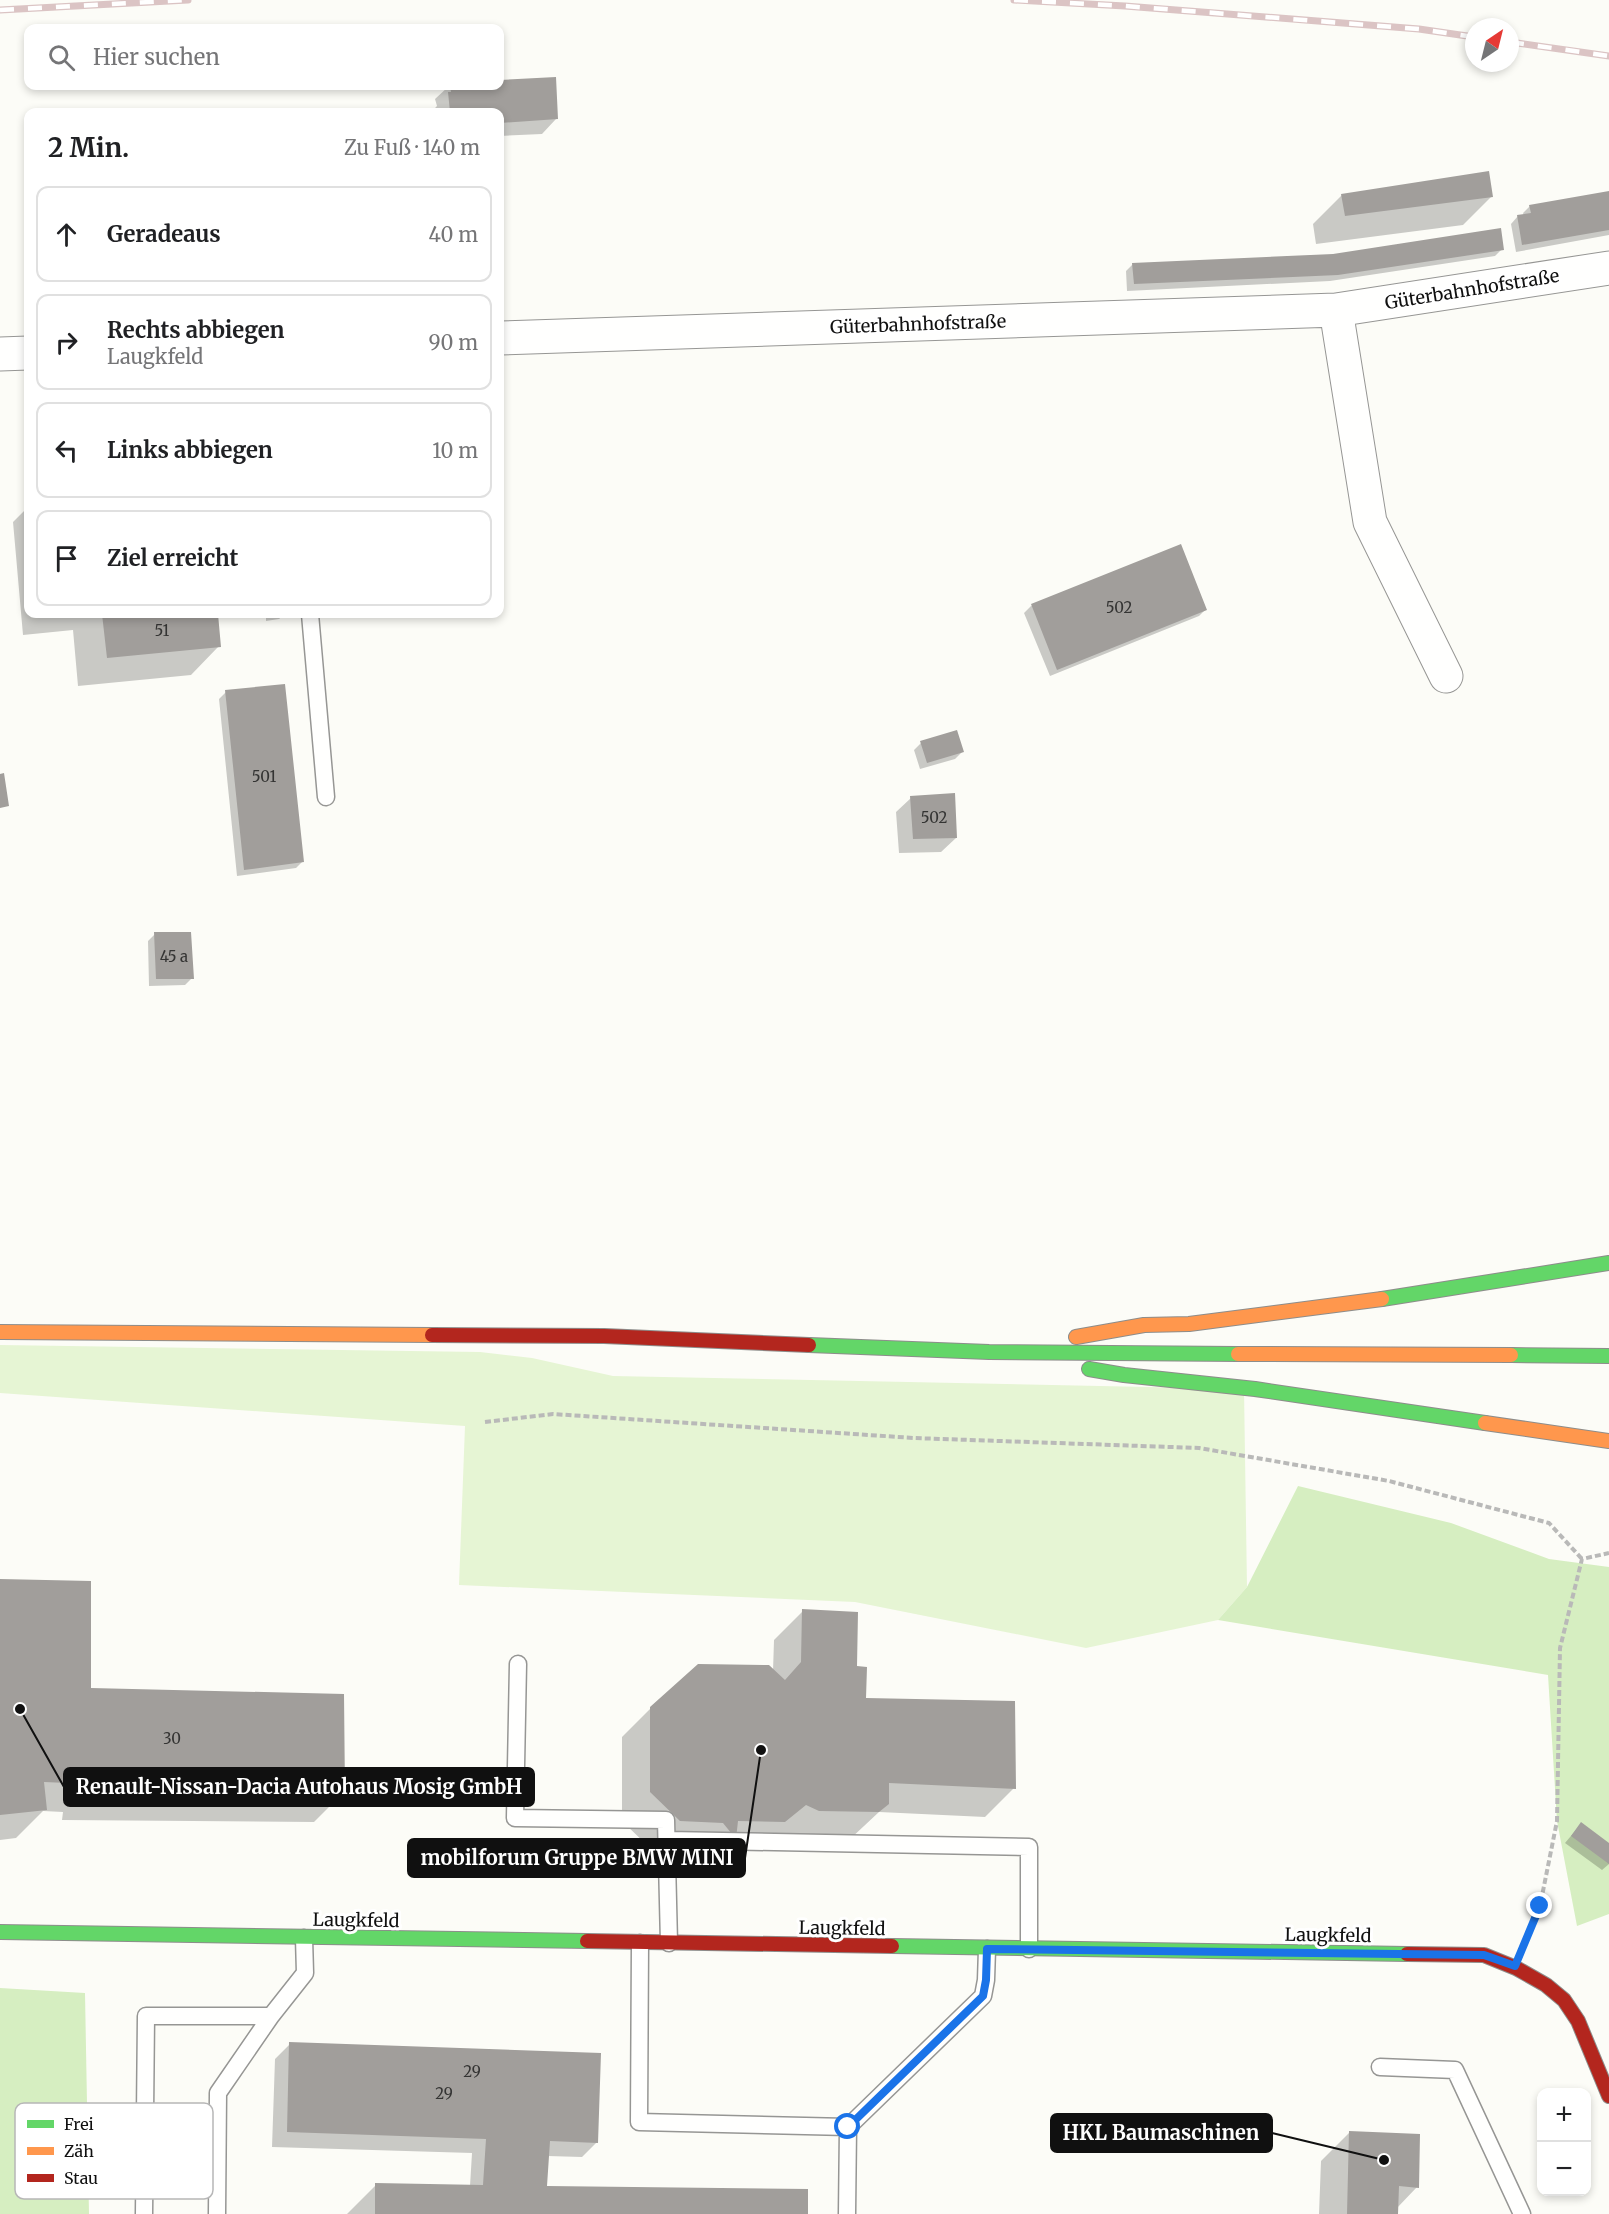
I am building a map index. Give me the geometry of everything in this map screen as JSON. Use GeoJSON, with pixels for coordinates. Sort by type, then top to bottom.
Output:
{"type":"FeatureCollection","features":[{"type":"Feature","properties":{"kind":"main road"},"geometry":{"type":"LineString","coordinates":[[989,1352],[1144,1325],[1189,1324],[1421,1294],[1609,1263]]}},
{"type":"Feature","properties":{"kind":"main road"},"geometry":{"type":"LineString","coordinates":[[0,1332],[604,1336],[989,1352],[1609,1356]]}},
{"type":"Feature","properties":{"kind":"main road"},"geometry":{"type":"LineString","coordinates":[[989,1352],[1124,1375],[1255,1389],[1609,1442]]}},
{"type":"Feature","properties":{"kind":"main road","name":"Laugkfeld"},"geometry":{"type":"LineString","coordinates":[[0,1932],[1484,1955],[1515,1966],[1541,1982],[1565,2001],[1580,2025],[1609,2096]]}},
{"type":"Feature","properties":{"kind":"street","name":"Güterbahnhofstraße"},"geometry":{"type":"LineString","coordinates":[[504,338],[1336,310],[1609,268]]}},
{"type":"Feature","properties":{"kind":"street"},"geometry":{"type":"LineString","coordinates":[[1336,310],[1370,522],[1446,676]]}},
{"type":"Feature","properties":{"kind":"street"},"geometry":{"type":"LineString","coordinates":[[0,354],[24,353]]}},
{"type":"Feature","properties":{"kind":"lane"},"geometry":{"type":"LineString","coordinates":[[310,618],[326,797]]}},
{"type":"Feature","properties":{"kind":"lane"},"geometry":{"type":"LineString","coordinates":[[518,1664],[515,1818],[666,1820],[669,1943]]}},
{"type":"Feature","properties":{"kind":"lane"},"geometry":{"type":"LineString","coordinates":[[667,1840],[1029,1847],[1029,1949]]}},
{"type":"Feature","properties":{"kind":"lane"},"geometry":{"type":"LineString","coordinates":[[217,2214],[218,2093],[271,2016],[305,1973],[304,1938]]}},
{"type":"Feature","properties":{"kind":"lane"},"geometry":{"type":"LineString","coordinates":[[640,1942],[639,2122],[848,2127]]}},
{"type":"Feature","properties":{"kind":"lane"},"geometry":{"type":"LineString","coordinates":[[847,2214],[848,2127],[983,1996],[987,1949]]}},
{"type":"Feature","properties":{"kind":"lane"},"geometry":{"type":"LineString","coordinates":[[145,2103],[146,2016],[271,2016]]}},
{"type":"Feature","properties":{"kind":"lane"},"geometry":{"type":"LineString","coordinates":[[1380,2067],[1455,2070],[1522,2214]]}},
{"type":"Feature","properties":{"kind":"lane"},"geometry":{"type":"LineString","coordinates":[[144,2199],[144,2214]]}},
{"type":"Feature","properties":{"kind":"path"},"geometry":{"type":"LineString","coordinates":[[485,1422],[553,1414],[914,1438],[1199,1448],[1389,1481],[1549,1523],[1582,1559]]}},
{"type":"Feature","properties":{"kind":"path"},"geometry":{"type":"LineString","coordinates":[[1582,1559],[1609,1553]]}},
{"type":"Feature","properties":{"kind":"path"},"geometry":{"type":"LineString","coordinates":[[1515,1966],[1540,1906],[1557,1821],[1560,1648],[1582,1559]]}},
{"type":"Feature","properties":{"kind":"green space"},"geometry":{"type":"Polygon","coordinates":[[[0,1345],[480,1352],[532,1358],[613,1376],[1244,1389],[1247,1587],[1218,1620],[1086,1648],[855,1602],[459,1585],[465,1426],[0,1393],[0,1345]]]}},
{"type":"Feature","properties":{"kind":"green space"},"geometry":{"type":"Polygon","coordinates":[[[1298,1486],[1451,1523],[1549,1559],[1609,1567],[1609,1914],[1577,1926],[1557,1821],[1548,1675],[1218,1620],[1247,1587],[1298,1486]]]}},
{"type":"Feature","properties":{"kind":"green space"},"geometry":{"type":"Polygon","coordinates":[[[0,1988],[85,1993],[87,2103],[15,2103],[15,2199],[89,2199],[89,2214],[0,2214],[0,1988]]]}},
{"type":"Feature","properties":{"kind":"building"},"geometry":{"type":"Polygon","coordinates":[[[556,77],[558,119],[504,123],[504,108],[450,108],[448,92],[451,90],[504,90],[504,80],[556,77]]]}},
{"type":"Feature","properties":{"kind":"building"},"geometry":{"type":"Polygon","coordinates":[[[1489,171],[1493,197],[1345,216],[1341,194],[1489,171]]]}},
{"type":"Feature","properties":{"kind":"building"},"geometry":{"type":"Polygon","coordinates":[[[1609,191],[1609,230],[1522,245],[1517,215],[1531,213],[1529,205],[1609,191]]]}},
{"type":"Feature","properties":{"kind":"building"},"geometry":{"type":"Polygon","coordinates":[[[1501,228],[1504,250],[1338,275],[1134,284],[1132,263],[1333,254],[1501,228]]]}},
{"type":"Feature","properties":{"kind":"building"},"geometry":{"type":"Polygon","coordinates":[[[1181,544],[1207,610],[1057,670],[1031,604],[1181,544]]]}},
{"type":"Feature","properties":{"kind":"building"},"geometry":{"type":"Polygon","coordinates":[[[102,618],[218,618],[221,647],[107,658],[102,618]]]}},
{"type":"Feature","properties":{"kind":"building"},"geometry":{"type":"Polygon","coordinates":[[[285,684],[304,862],[244,870],[225,690],[285,684]]]}},
{"type":"Feature","properties":{"kind":"building"},"geometry":{"type":"Polygon","coordinates":[[[957,730],[964,752],[927,763],[920,741],[957,730]]]}},
{"type":"Feature","properties":{"kind":"building"},"geometry":{"type":"Polygon","coordinates":[[[4,773],[9,806],[0,808],[0,774],[4,773]]]}},
{"type":"Feature","properties":{"kind":"building"},"geometry":{"type":"Polygon","coordinates":[[[955,793],[957,838],[913,839],[910,796],[955,793]]]}},
{"type":"Feature","properties":{"kind":"building"},"geometry":{"type":"Polygon","coordinates":[[[154,932],[191,932],[194,979],[156,979],[154,932]]]}},
{"type":"Feature","properties":{"kind":"building"},"geometry":{"type":"Polygon","coordinates":[[[0,1579],[91,1581],[91,1688],[344,1694],[345,1794],[91,1792],[91,1784],[44,1782],[47,1810],[0,1815],[0,1579]]]}},
{"type":"Feature","properties":{"kind":"building"},"geometry":{"type":"Polygon","coordinates":[[[802,1609],[858,1612],[857,1666],[867,1667],[866,1698],[1015,1701],[1016,1789],[889,1783],[889,1804],[879,1812],[819,1811],[806,1805],[785,1822],[738,1821],[736,1839],[723,1823],[680,1821],[650,1792],[650,1707],[698,1664],[769,1665],[785,1680],[801,1662],[802,1609]]]}},
{"type":"Feature","properties":{"kind":"building"},"geometry":{"type":"Polygon","coordinates":[[[1581,1822],[1609,1843],[1609,1864],[1571,1836],[1581,1822]]]}},
{"type":"Feature","properties":{"kind":"building"},"geometry":{"type":"Polygon","coordinates":[[[289,2042],[601,2053],[598,2143],[550,2141],[547,2186],[808,2189],[808,2214],[375,2214],[375,2183],[483,2185],[486,2139],[287,2132],[289,2042]]]}},
{"type":"Feature","properties":{"kind":"building"},"geometry":{"type":"Polygon","coordinates":[[[1349,2131],[1420,2134],[1419,2188],[1399,2186],[1398,2214],[1347,2214],[1349,2131]]]}},
{"type":"Feature","properties":{"kind":"railway"},"geometry":{"type":"LineString","coordinates":[[0,10],[188,0]]}},
{"type":"Feature","properties":{"kind":"railway"},"geometry":{"type":"LineString","coordinates":[[1014,0],[1125,6],[1419,29],[1465,36]]}},
{"type":"Feature","properties":{"kind":"railway"},"geometry":{"type":"LineString","coordinates":[[1519,43],[1609,56]]}},
{"type":"Feature","properties":{"kind":"traffic: fast"},"geometry":{"type":"LineString","coordinates":[[1382,1299],[1609,1263]]}},
{"type":"Feature","properties":{"kind":"traffic: fast"},"geometry":{"type":"LineString","coordinates":[[809,1345],[989,1352],[1238,1354]]}},
{"type":"Feature","properties":{"kind":"traffic: fast"},"geometry":{"type":"LineString","coordinates":[[1511,1355],[1609,1356]]}},
{"type":"Feature","properties":{"kind":"traffic: fast"},"geometry":{"type":"LineString","coordinates":[[1089,1369],[1255,1389],[1485,1423]]}},
{"type":"Feature","properties":{"kind":"traffic: fast"},"geometry":{"type":"LineString","coordinates":[[0,1932],[587,1941]]}},
{"type":"Feature","properties":{"kind":"traffic: fast"},"geometry":{"type":"LineString","coordinates":[[892,1946],[1407,1954]]}},
{"type":"Feature","properties":{"kind":"traffic: slow"},"geometry":{"type":"LineString","coordinates":[[1076,1337],[1144,1325],[1189,1324],[1382,1299]]}},
{"type":"Feature","properties":{"kind":"traffic: slow"},"geometry":{"type":"LineString","coordinates":[[0,1332],[432,1335]]}},
{"type":"Feature","properties":{"kind":"traffic: slow"},"geometry":{"type":"LineString","coordinates":[[1238,1354],[1511,1355]]}},
{"type":"Feature","properties":{"kind":"traffic: slow"},"geometry":{"type":"LineString","coordinates":[[1485,1423],[1609,1441]]}},
{"type":"Feature","properties":{"kind":"traffic: jam"},"geometry":{"type":"LineString","coordinates":[[432,1335],[604,1336],[809,1345]]}},
{"type":"Feature","properties":{"kind":"traffic: jam"},"geometry":{"type":"LineString","coordinates":[[587,1941],[892,1946]]}},
{"type":"Feature","properties":{"kind":"traffic: jam"},"geometry":{"type":"LineString","coordinates":[[1407,1954],[1484,1955],[1516,1968],[1546,1985],[1564,2000],[1578,2021],[1609,2096]]}},
{"type":"Feature","properties":{"kind":"place","name":"Renault-Nissan-Dacia Autohaus Mosig GmbH"},"geometry":{"type":"Point","coordinates":[20,1709]}},
{"type":"Feature","properties":{"kind":"place","name":"mobilforum Gruppe BMW MINI"},"geometry":{"type":"Point","coordinates":[761,1750]}},
{"type":"Feature","properties":{"kind":"place","name":"HKL Baumaschinen"},"geometry":{"type":"Point","coordinates":[1384,2160]}},
{"type":"Feature","properties":{"kind":"route"},"geometry":{"type":"LineString","coordinates":[[848,2127],[983,1996],[987,1949],[1484,1955],[1515,1966],[1540,1906]]}}]}
